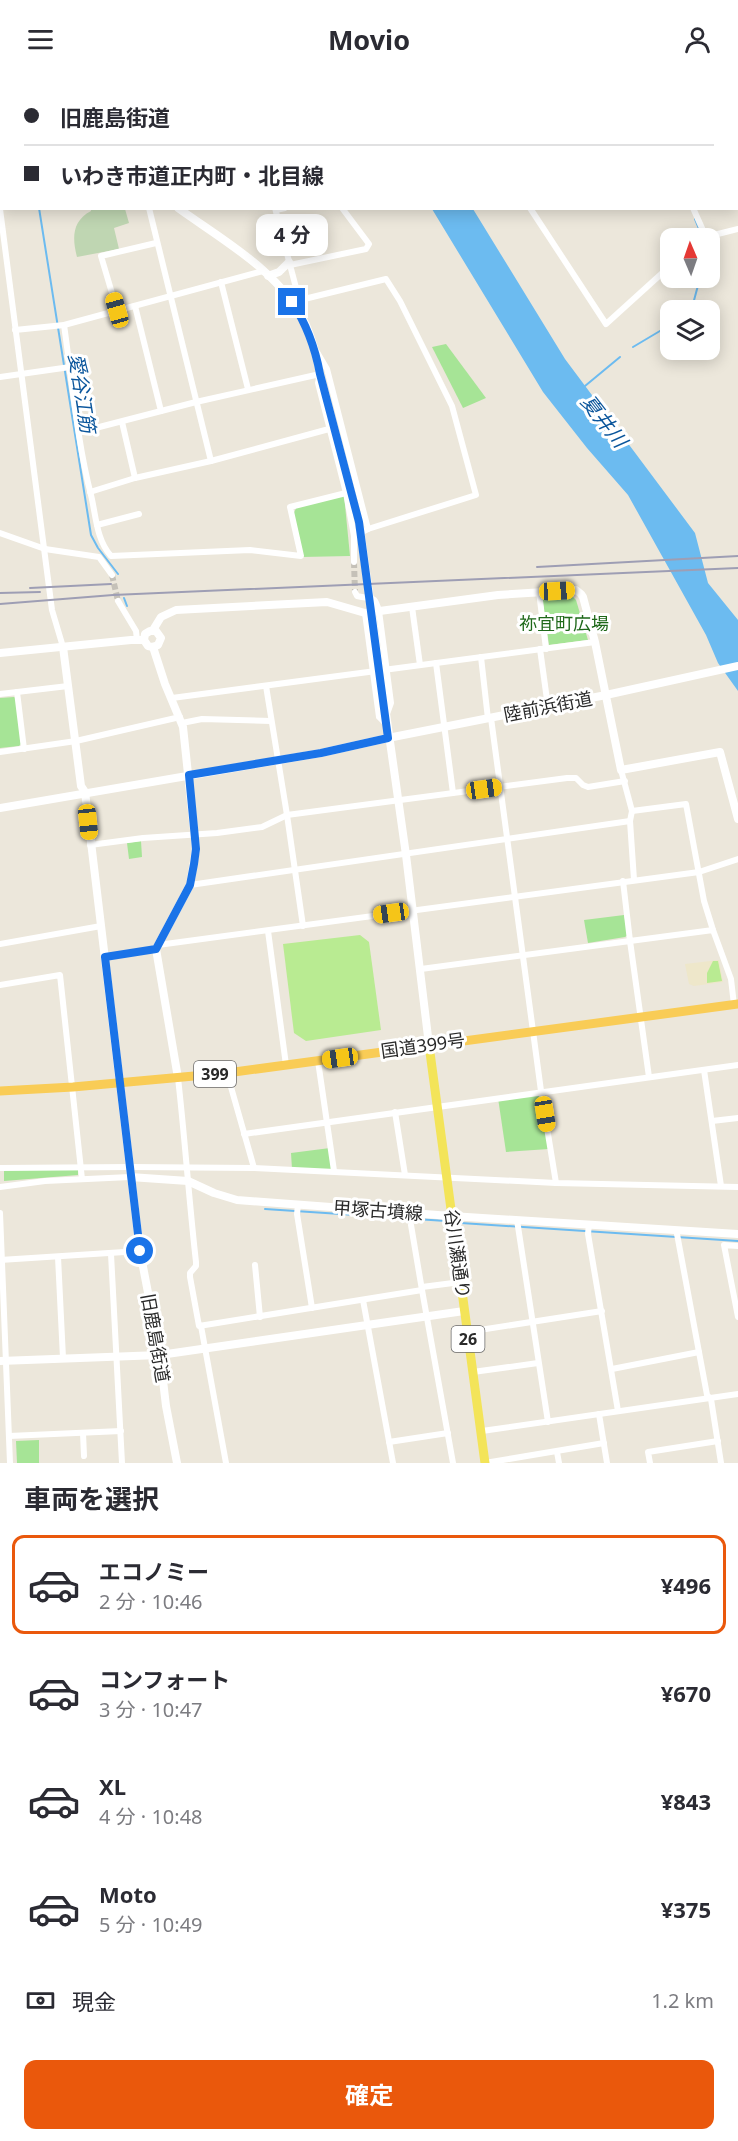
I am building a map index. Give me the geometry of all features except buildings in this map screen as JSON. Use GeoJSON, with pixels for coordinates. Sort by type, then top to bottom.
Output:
{"type":"FeatureCollection","features":[{"type":"Feature","properties":{"kind":"highway","name":"国道399号"},"geometry":{"type":"LineString","coordinates":[[0,1091],[227,1073],[736,1004]]}},
{"type":"Feature","properties":{"kind":"main road","name":"谷川瀬通り"},"geometry":{"type":"LineString","coordinates":[[429,1045],[485,1463]]}},
{"type":"Feature","properties":{"kind":"main road","name":"甲塚古墳線"},"geometry":{"type":"LineString","coordinates":[[130,1176],[188,1181],[237,1200],[451,1216],[518,1225],[648,1233],[738,1234]]}},
{"type":"Feature","properties":{"kind":"street"},"geometry":{"type":"LineString","coordinates":[[0,210],[52,610],[63,647],[81,788],[85,792],[130,1167]]}},
{"type":"Feature","properties":{"kind":"street"},"geometry":{"type":"LineString","coordinates":[[149,210],[211,460]]}},
{"type":"Feature","properties":{"kind":"street"},"geometry":{"type":"LineString","coordinates":[[181,210],[255,263],[296,302]]}},
{"type":"Feature","properties":{"kind":"street"},"geometry":{"type":"LineString","coordinates":[[276,210],[290,263],[296,302],[315,350],[359,522],[406,855],[429,1045]]}},
{"type":"Feature","properties":{"kind":"street"},"geometry":{"type":"LineString","coordinates":[[15,330],[60,325],[221,282],[279,272],[290,263],[366,249],[369,244],[344,210]]}},
{"type":"Feature","properties":{"kind":"street"},"geometry":{"type":"LineString","coordinates":[[531,210],[606,324],[660,275]]}},
{"type":"Feature","properties":{"kind":"street"},"geometry":{"type":"LineString","coordinates":[[694,210],[700,228]]}},
{"type":"Feature","properties":{"kind":"street"},"geometry":{"type":"LineString","coordinates":[[720,234],[738,229]]}},
{"type":"Feature","properties":{"kind":"street"},"geometry":{"type":"LineString","coordinates":[[117,310],[101,256],[156,243]]}},
{"type":"Feature","properties":{"kind":"street"},"geometry":{"type":"LineString","coordinates":[[296,302],[386,279],[400,301],[452,406],[476,495],[368,529],[354,536]]}},
{"type":"Feature","properties":{"kind":"street"},"geometry":{"type":"LineString","coordinates":[[221,282],[248,389]]}},
{"type":"Feature","properties":{"kind":"street"},"geometry":{"type":"LineString","coordinates":[[135,306],[161,411]]}},
{"type":"Feature","properties":{"kind":"street"},"geometry":{"type":"LineString","coordinates":[[60,325],[88,488],[102,554],[112,575]]}},
{"type":"Feature","properties":{"kind":"street"},"geometry":{"type":"LineString","coordinates":[[315,350],[327,369],[368,529]]}},
{"type":"Feature","properties":{"kind":"street"},"geometry":{"type":"LineString","coordinates":[[0,377],[66,367]]}},
{"type":"Feature","properties":{"kind":"street"},"geometry":{"type":"LineString","coordinates":[[80,432],[248,389],[320,374]]}},
{"type":"Feature","properties":{"kind":"street"},"geometry":{"type":"LineString","coordinates":[[320,374],[318,383],[346,493],[354,536],[354,562]]}},
{"type":"Feature","properties":{"kind":"street"},"geometry":{"type":"LineString","coordinates":[[122,422],[135,478]]}},
{"type":"Feature","properties":{"kind":"street"},"geometry":{"type":"LineString","coordinates":[[90,492],[135,478],[330,429]]}},
{"type":"Feature","properties":{"kind":"street"},"geometry":{"type":"LineString","coordinates":[[0,533],[45,549],[111,556],[250,550],[301,556],[290,507],[346,493]]}},
{"type":"Feature","properties":{"kind":"street"},"geometry":{"type":"LineString","coordinates":[[97,525],[139,514]]}},
{"type":"Feature","properties":{"kind":"street"},"geometry":{"type":"LineString","coordinates":[[0,653],[140,640],[153,630],[161,617],[176,610],[327,602],[365,613],[539,592],[576,590],[582,594],[606,695],[738,666]]}},
{"type":"Feature","properties":{"kind":"street"},"geometry":{"type":"LineString","coordinates":[[355,592],[357,596],[372,597],[379,611],[391,703],[385,717]]}},
{"type":"Feature","properties":{"kind":"street"},"geometry":{"type":"LineString","coordinates":[[539,592],[548,707]]}},
{"type":"Feature","properties":{"kind":"street"},"geometry":{"type":"LineString","coordinates":[[118,601],[140,640],[153,647],[158,645],[160,638],[153,630]]}},
{"type":"Feature","properties":{"kind":"street"},"geometry":{"type":"LineString","coordinates":[[412,607],[420,665]]}},
{"type":"Feature","properties":{"kind":"street"},"geometry":{"type":"LineString","coordinates":[[365,613],[379,717],[385,717]]}},
{"type":"Feature","properties":{"kind":"street"},"geometry":{"type":"LineString","coordinates":[[172,698],[595,642]]}},
{"type":"Feature","properties":{"kind":"street"},"geometry":{"type":"LineString","coordinates":[[153,647],[181,720],[189,775],[195,857],[190,885],[157,947],[178,1078],[187,1167],[196,1262],[190,1277],[199,1326],[201,1326],[206,1349],[226,1463]]}},
{"type":"Feature","properties":{"kind":"street"},"geometry":{"type":"LineString","coordinates":[[481,657],[556,1184]]}},
{"type":"Feature","properties":{"kind":"street"},"geometry":{"type":"LineString","coordinates":[[436,663],[453,793]]}},
{"type":"Feature","properties":{"kind":"street"},"geometry":{"type":"LineString","coordinates":[[0,694],[68,686]]}},
{"type":"Feature","properties":{"kind":"street"},"geometry":{"type":"LineString","coordinates":[[266,686],[303,926]]}},
{"type":"Feature","properties":{"kind":"street"},"geometry":{"type":"LineString","coordinates":[[18,692],[24,748]]}},
{"type":"Feature","properties":{"kind":"street","name":"陸前浜街道"},"geometry":{"type":"LineString","coordinates":[[0,808],[278,760],[606,695],[621,770]]}},
{"type":"Feature","properties":{"kind":"street"},"geometry":{"type":"LineString","coordinates":[[0,752],[76,741],[181,720],[271,721]]}},
{"type":"Feature","properties":{"kind":"street"},"geometry":{"type":"LineString","coordinates":[[634,880],[630,821],[632,811],[621,770],[720,752],[738,819]]}},
{"type":"Feature","properties":{"kind":"street"},"geometry":{"type":"LineString","coordinates":[[90,845],[262,827],[287,815],[567,778],[576,778],[588,787],[625,781]]}},
{"type":"Feature","properties":{"kind":"street"},"geometry":{"type":"LineString","coordinates":[[632,811],[686,804],[704,901],[731,979],[736,1004]]}},
{"type":"Feature","properties":{"kind":"street"},"geometry":{"type":"LineString","coordinates":[[190,885],[630,821]]}},
{"type":"Feature","properties":{"kind":"street"},"geometry":{"type":"LineString","coordinates":[[105,957],[157,947],[413,910],[699,872],[738,859]]}},
{"type":"Feature","properties":{"kind":"street"},"geometry":{"type":"LineString","coordinates":[[623,881],[649,1077]]}},
{"type":"Feature","properties":{"kind":"street"},"geometry":{"type":"LineString","coordinates":[[0,944],[101,926]]}},
{"type":"Feature","properties":{"kind":"street"},"geometry":{"type":"LineString","coordinates":[[421,969],[713,930]]}},
{"type":"Feature","properties":{"kind":"street"},"geometry":{"type":"LineString","coordinates":[[268,931],[286,1065]]}},
{"type":"Feature","properties":{"kind":"street"},"geometry":{"type":"LineString","coordinates":[[0,986],[60,975],[82,1179]]}},
{"type":"Feature","properties":{"kind":"street"},"geometry":{"type":"LineString","coordinates":[[318,1061],[334,1171]]}},
{"type":"Feature","properties":{"kind":"street"},"geometry":{"type":"LineString","coordinates":[[244,1134],[738,1065]]}},
{"type":"Feature","properties":{"kind":"street"},"geometry":{"type":"LineString","coordinates":[[704,1070],[721,1186]]}},
{"type":"Feature","properties":{"kind":"street"},"geometry":{"type":"LineString","coordinates":[[227,1073],[254,1168]]}},
{"type":"Feature","properties":{"kind":"street"},"geometry":{"type":"LineString","coordinates":[[395,1112],[405,1175]]}},
{"type":"Feature","properties":{"kind":"street"},"geometry":{"type":"LineString","coordinates":[[712,1121],[738,1118]]}},
{"type":"Feature","properties":{"kind":"street","name":"旧鹿島街道"},"geometry":{"type":"LineString","coordinates":[[130,1167],[140,1251],[160,1355],[166,1406],[177,1463]]}},
{"type":"Feature","properties":{"kind":"street"},"geometry":{"type":"LineString","coordinates":[[0,1168],[254,1168],[556,1184],[738,1187]]}},
{"type":"Feature","properties":{"kind":"street"},"geometry":{"type":"LineString","coordinates":[[0,1187],[45,1180],[130,1176]]}},
{"type":"Feature","properties":{"kind":"street"},"geometry":{"type":"LineString","coordinates":[[298,1205],[297,1214],[312,1308]]}},
{"type":"Feature","properties":{"kind":"street"},"geometry":{"type":"LineString","coordinates":[[0,1214],[3,1361],[10,1463]]}},
{"type":"Feature","properties":{"kind":"street"},"geometry":{"type":"LineString","coordinates":[[411,1225],[453,1463]]}},
{"type":"Feature","properties":{"kind":"street"},"geometry":{"type":"LineString","coordinates":[[518,1225],[548,1422]]}},
{"type":"Feature","properties":{"kind":"street"},"geometry":{"type":"LineString","coordinates":[[589,1229],[618,1412]]}},
{"type":"Feature","properties":{"kind":"street"},"geometry":{"type":"LineString","coordinates":[[677,1234],[707,1395],[711,1399],[721,1463]]}},
{"type":"Feature","properties":{"kind":"street"},"geometry":{"type":"LineString","coordinates":[[738,1246],[724,1245],[738,1317]]}},
{"type":"Feature","properties":{"kind":"street"},"geometry":{"type":"LineString","coordinates":[[1,1260],[140,1251]]}},
{"type":"Feature","properties":{"kind":"street"},"geometry":{"type":"LineString","coordinates":[[111,1254],[122,1463]]}},
{"type":"Feature","properties":{"kind":"street"},"geometry":{"type":"LineString","coordinates":[[58,1257],[63,1358]]}},
{"type":"Feature","properties":{"kind":"street"},"geometry":{"type":"LineString","coordinates":[[255,1265],[260,1317]]}},
{"type":"Feature","properties":{"kind":"street"},"geometry":{"type":"LineString","coordinates":[[201,1326],[453,1283]]}},
{"type":"Feature","properties":{"kind":"street"},"geometry":{"type":"LineString","coordinates":[[363,1300],[393,1463]]}},
{"type":"Feature","properties":{"kind":"street"},"geometry":{"type":"LineString","coordinates":[[3,1361],[160,1355],[464,1311]]}},
{"type":"Feature","properties":{"kind":"street"},"geometry":{"type":"LineString","coordinates":[[467,1332],[602,1311]]}},
{"type":"Feature","properties":{"kind":"street"},"geometry":{"type":"LineString","coordinates":[[612,1369],[699,1352]]}},
{"type":"Feature","properties":{"kind":"street"},"geometry":{"type":"LineString","coordinates":[[473,1372],[538,1363]]}},
{"type":"Feature","properties":{"kind":"street"},"geometry":{"type":"LineString","coordinates":[[482,1431],[738,1394]]}},
{"type":"Feature","properties":{"kind":"street"},"geometry":{"type":"LineString","coordinates":[[599,1414],[607,1463]]}},
{"type":"Feature","properties":{"kind":"street"},"geometry":{"type":"LineString","coordinates":[[0,1416],[8,1416]]}},
{"type":"Feature","properties":{"kind":"street"},"geometry":{"type":"LineString","coordinates":[[9,1436],[121,1431]]}},
{"type":"Feature","properties":{"kind":"street"},"geometry":{"type":"LineString","coordinates":[[83,1433],[84,1456]]}},
{"type":"Feature","properties":{"kind":"street"},"geometry":{"type":"LineString","coordinates":[[389,1442],[448,1433]]}},
{"type":"Feature","properties":{"kind":"street"},"geometry":{"type":"LineString","coordinates":[[650,1463],[648,1452],[718,1441]]}},
{"type":"Feature","properties":{"kind":"street"},"geometry":{"type":"LineString","coordinates":[[485,1463],[603,1443]]}},
{"type":"Feature","properties":{"kind":"street"},"geometry":{"type":"LineString","coordinates":[[557,1452],[559,1463]]}},
{"type":"Feature","properties":{"kind":"shaded area"},"geometry":{"type":"Polygon","coordinates":[[[719,960],[723,982],[694,986],[689,984],[685,964],[719,960]]]}},
{"type":"Feature","properties":{"kind":"green space"},"geometry":{"type":"Polygon","coordinates":[[[125,210],[129,223],[114,228],[119,249],[77,257],[74,243],[75,231],[80,220],[91,211],[125,210]]]}},
{"type":"Feature","properties":{"kind":"green space"},"geometry":{"type":"Polygon","coordinates":[[[446,344],[486,398],[463,408],[432,347],[446,344]]]}},
{"type":"Feature","properties":{"kind":"green space"},"geometry":{"type":"Polygon","coordinates":[[[344,495],[350,556],[302,557],[293,515],[297,506],[344,495]]]}},
{"type":"Feature","properties":{"kind":"green space","name":"祢宜町広場"},"geometry":{"type":"Polygon","coordinates":[[[572,596],[576,600],[588,640],[549,645],[542,597],[572,596]]]}},
{"type":"Feature","properties":{"kind":"green space"},"geometry":{"type":"Polygon","coordinates":[[[0,698],[16,698],[21,744],[0,748],[0,698]]]}},
{"type":"Feature","properties":{"kind":"green space"},"geometry":{"type":"Polygon","coordinates":[[[141,841],[142,857],[129,859],[127,843],[141,841]]]}},
{"type":"Feature","properties":{"kind":"green space"},"geometry":{"type":"Polygon","coordinates":[[[624,915],[628,935],[588,943],[584,920],[624,915]]]}},
{"type":"Feature","properties":{"kind":"green space"},"geometry":{"type":"Polygon","coordinates":[[[360,935],[369,942],[381,1030],[306,1041],[294,1033],[283,944],[360,935]]]}},
{"type":"Feature","properties":{"kind":"green space"},"geometry":{"type":"Polygon","coordinates":[[[713,961],[718,961],[722,981],[707,983],[707,973],[713,961]]]}},
{"type":"Feature","properties":{"kind":"green space"},"geometry":{"type":"Polygon","coordinates":[[[541,1092],[549,1149],[506,1152],[498,1098],[541,1092]]]}},
{"type":"Feature","properties":{"kind":"green space"},"geometry":{"type":"Polygon","coordinates":[[[330,1148],[334,1171],[292,1169],[291,1153],[330,1148]]]}},
{"type":"Feature","properties":{"kind":"green space"},"geometry":{"type":"Polygon","coordinates":[[[4,1170],[78,1170],[78,1175],[4,1181],[4,1170]]]}},
{"type":"Feature","properties":{"kind":"green space"},"geometry":{"type":"Polygon","coordinates":[[[39,1440],[39,1463],[17,1463],[16,1441],[39,1440]]]}},
{"type":"Feature","properties":{"kind":"water","name":"夏井川"},"geometry":{"type":"Polygon","coordinates":[[[433,210],[474,210],[565,359],[695,533],[708,583],[738,620],[738,691],[718,663],[706,635],[628,495],[543,392],[433,210]]]}},
{"type":"Feature","properties":{"kind":"waterway","name":"愛谷江筋"},"geometry":{"type":"LineString","coordinates":[[39,210],[91,535],[118,574]]}},
{"type":"Feature","properties":{"kind":"waterway"},"geometry":{"type":"LineString","coordinates":[[695,219],[699,228]]}},
{"type":"Feature","properties":{"kind":"waterway"},"geometry":{"type":"LineString","coordinates":[[694,300],[697,288]]}},
{"type":"Feature","properties":{"kind":"waterway"},"geometry":{"type":"LineString","coordinates":[[633,347],[660,331]]}},
{"type":"Feature","properties":{"kind":"waterway","name":"夏井川"},"geometry":{"type":"LineString","coordinates":[[585,386],[620,357]]}},
{"type":"Feature","properties":{"kind":"waterway"},"geometry":{"type":"LineString","coordinates":[[124,598],[127,606]]}},
{"type":"Feature","properties":{"kind":"waterway"},"geometry":{"type":"LineString","coordinates":[[265,1209],[446,1221]]}},
{"type":"Feature","properties":{"kind":"waterway"},"geometry":{"type":"LineString","coordinates":[[461,1223],[738,1241]]}},
{"type":"Feature","properties":{"kind":"tunnel"},"geometry":{"type":"LineString","coordinates":[[354,562],[355,592]]}},
{"type":"Feature","properties":{"kind":"tunnel"},"geometry":{"type":"LineString","coordinates":[[112,575],[118,601]]}},
{"type":"Feature","properties":{"kind":"railway"},"geometry":{"type":"LineString","coordinates":[[537,567],[738,556]]}},
{"type":"Feature","properties":{"kind":"railway"},"geometry":{"type":"LineString","coordinates":[[0,604],[113,595],[738,568]]}},
{"type":"Feature","properties":{"kind":"railway"},"geometry":{"type":"LineString","coordinates":[[30,588],[111,584]]}},
{"type":"Feature","properties":{"kind":"railway"},"geometry":{"type":"LineString","coordinates":[[0,593],[40,592]]}},
{"type":"Feature","properties":{"kind":"route"},"geometry":{"type":"LineString","coordinates":[[140,1251],[105,957],[156,949],[190,885],[196,849],[189,775],[321,753],[388,738],[359,522],[315,350],[305,323],[292,302]]}}]}
